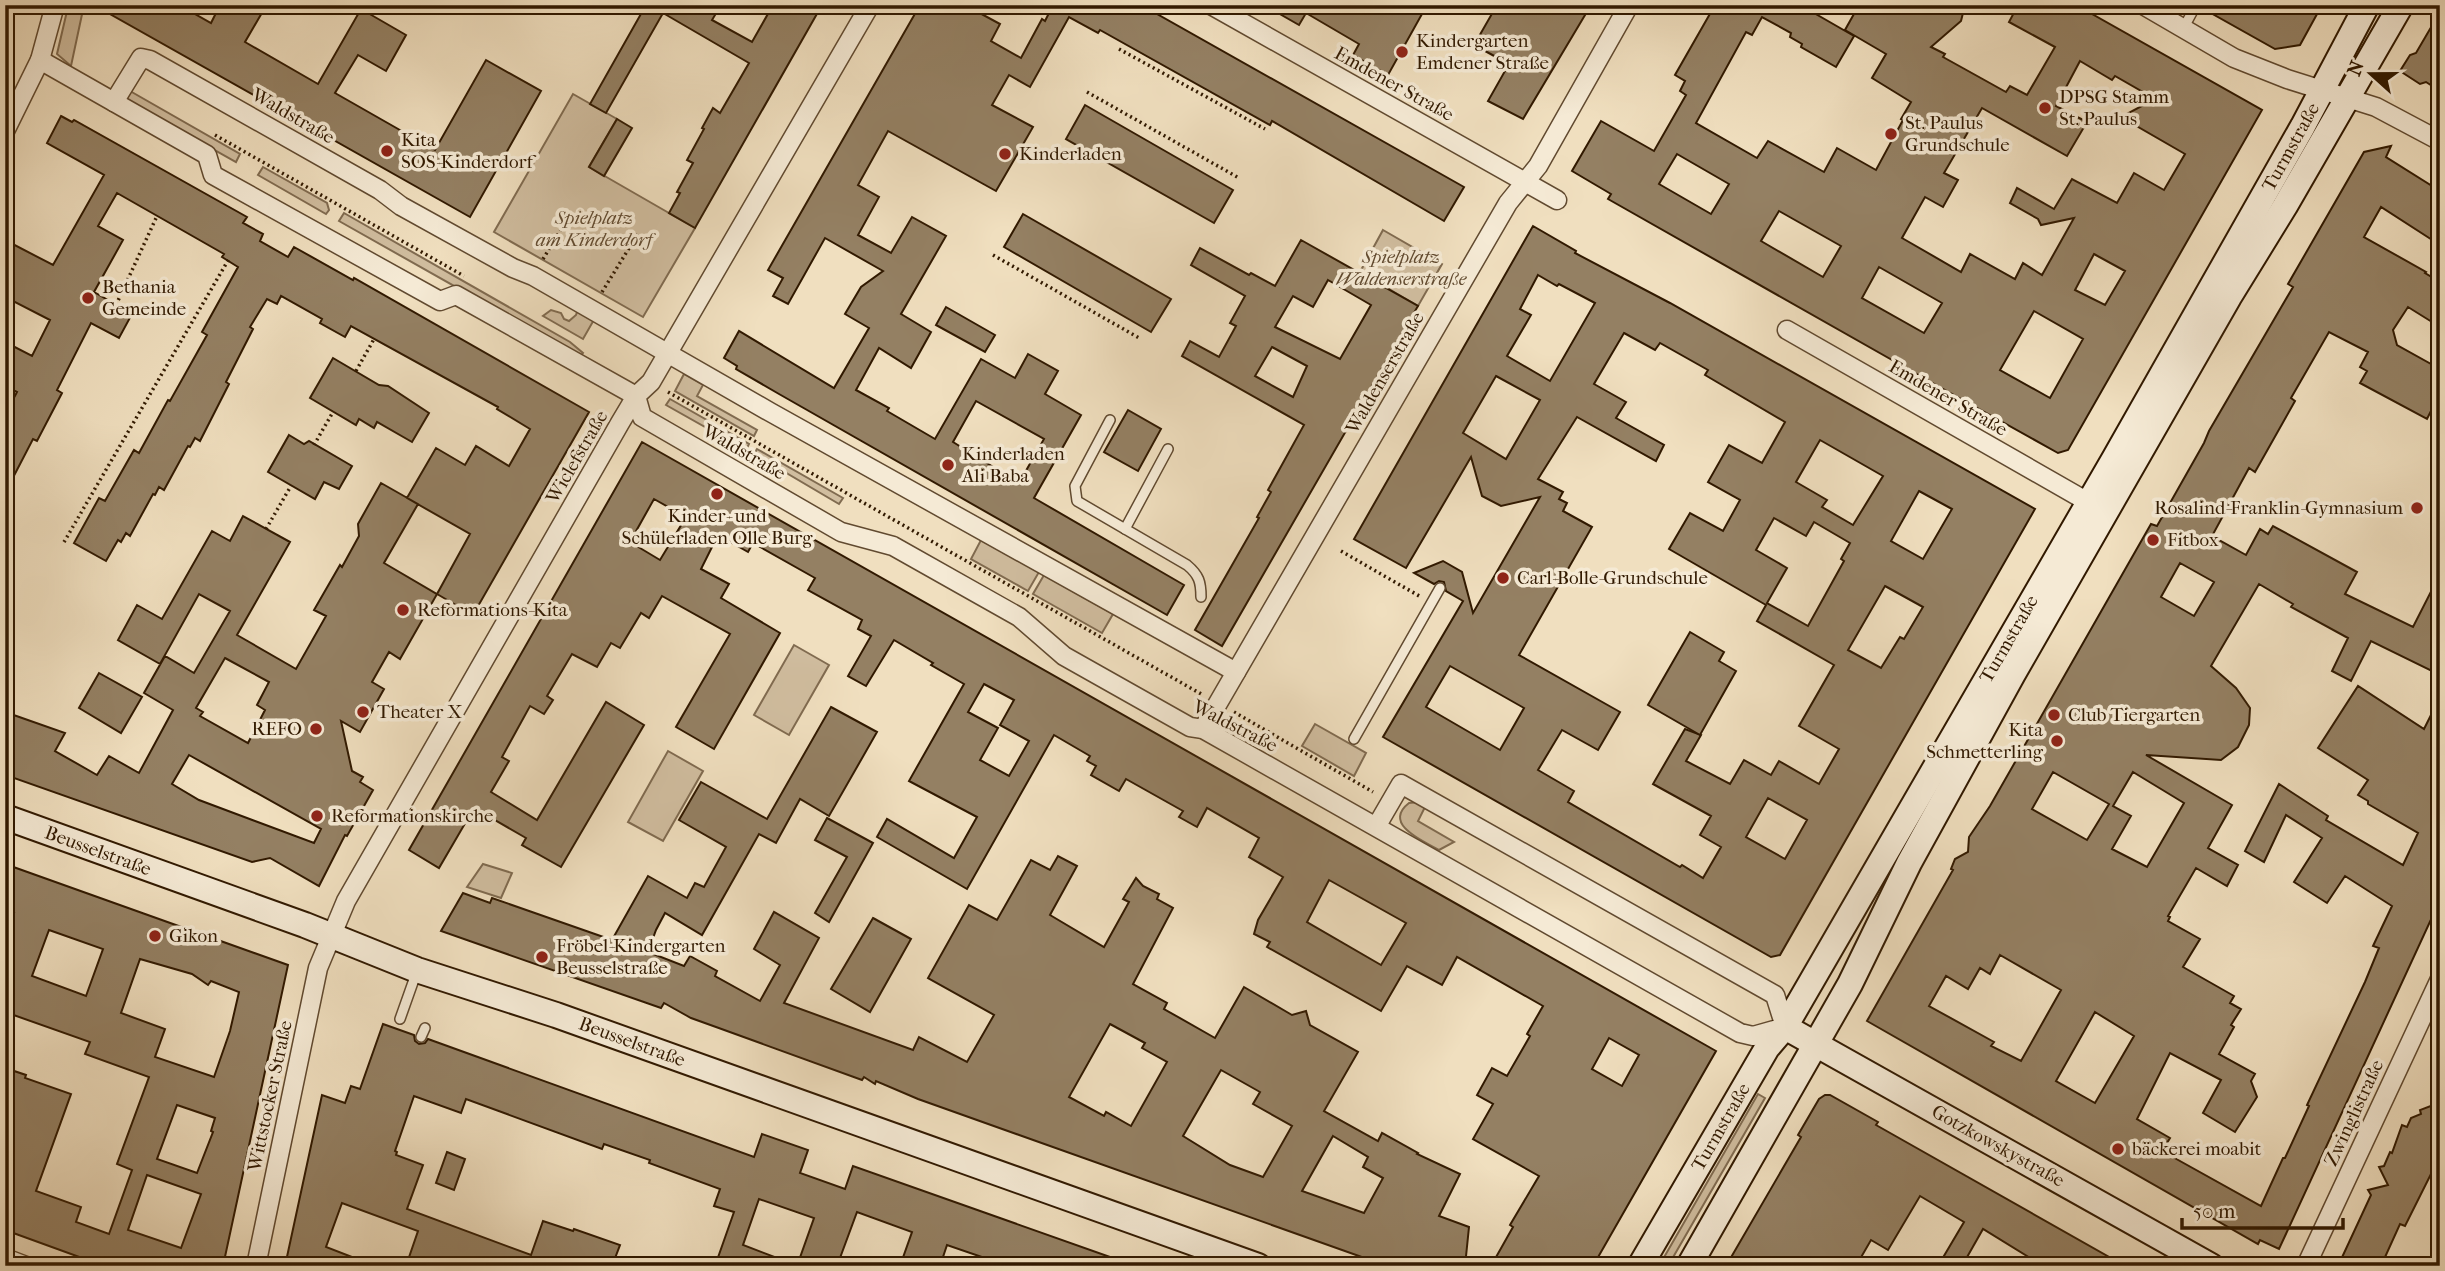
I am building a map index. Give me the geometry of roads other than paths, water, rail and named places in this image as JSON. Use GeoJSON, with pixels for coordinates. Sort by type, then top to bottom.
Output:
{"type":"FeatureCollection","features":[{"type":"Feature","properties":{"kind":"main road","name":"Turmstraße"},"geometry":{"type":"LineString","coordinates":[[1640,1266],[1767,1048],[1785,1027],[2088,502],[2322,90],[2367,5]]}},
{"type":"Feature","properties":{"kind":"main road","name":"Turmstraße"},"geometry":{"type":"LineString","coordinates":[[1689,1266],[1850,984],[1898,884],[2013,674],[2229,297],[2349,98],[2401,5]]}},
{"type":"Feature","properties":{"kind":"main road","name":"Beusselstraße"},"geometry":{"type":"LineString","coordinates":[[5,817],[418,970],[556,1015],[1258,1266]]}},
{"type":"Feature","properties":{"kind":"main road"},"geometry":{"type":"LineString","coordinates":[[1875,870],[1898,884]]}},
{"type":"Feature","properties":{"kind":"main road","name":"Gotzkowskystraße"},"geometry":{"type":"LineString","coordinates":[[1785,1027],[2211,1266]]}},
{"type":"Feature","properties":{"kind":"street"},"geometry":{"type":"LineString","coordinates":[[5,131],[40,60],[55,5]]}},
{"type":"Feature","properties":{"kind":"street","name":"Wiclefstraße"},"geometry":{"type":"LineString","coordinates":[[330,936],[355,884],[636,396],[651,382],[870,5]]}},
{"type":"Feature","properties":{"kind":"street","name":"Emdener Straße"},"geometry":{"type":"LineString","coordinates":[[1211,5],[1557,200]]}},
{"type":"Feature","properties":{"kind":"street","name":"Waldenserstraße"},"geometry":{"type":"LineString","coordinates":[[1203,729],[1508,203],[1538,166],[1629,5]]}},
{"type":"Feature","properties":{"kind":"street"},"geometry":{"type":"LineString","coordinates":[[2143,5],[2234,58],[2376,107],[2440,141]]}},
{"type":"Feature","properties":{"kind":"street","name":"Waldstraße"},"geometry":{"type":"LineString","coordinates":[[114,102],[134,65],[141,58],[150,60],[380,190],[401,206],[513,268],[533,275],[1236,672]]}},
{"type":"Feature","properties":{"kind":"street","name":"Waldstraße"},"geometry":{"type":"LineString","coordinates":[[40,60],[208,155],[213,175],[440,301],[456,295],[636,396],[642,417],[734,471],[841,532],[893,546],[1019,617],[1064,656],[1190,727],[1203,729],[1740,1033],[1753,1036],[1785,1027]]}},
{"type":"Feature","properties":{"kind":"street","name":"Emdener Straße"},"geometry":{"type":"LineString","coordinates":[[1787,330],[2088,502]]}},
{"type":"Feature","properties":{"kind":"street"},"geometry":{"type":"LineString","coordinates":[[1376,827],[1401,784],[1774,995],[1785,1027]]}},
{"type":"Feature","properties":{"kind":"street","name":"Wittstocker Straße"},"geometry":{"type":"LineString","coordinates":[[256,1266],[318,968],[330,936]]}},
{"type":"Feature","properties":{"kind":"street","name":"Zwinglistraße"},"geometry":{"type":"LineString","coordinates":[[2306,1266],[2440,979]]}},
{"type":"Feature","properties":{"kind":"street"},"geometry":{"type":"LineString","coordinates":[[5,1258],[26,1266]]}},
{"type":"Feature","properties":{"kind":"lane"},"geometry":{"type":"LineString","coordinates":[[2183,29],[2196,5]]}},
{"type":"Feature","properties":{"kind":"lane"},"geometry":{"type":"LineString","coordinates":[[1110,420],[1075,486],[1077,501],[1187,565],[1197,573],[1201,584],[1201,597]]}},
{"type":"Feature","properties":{"kind":"lane"},"geometry":{"type":"LineString","coordinates":[[1125,529],[1168,449]]}},
{"type":"Feature","properties":{"kind":"lane"},"geometry":{"type":"LineString","coordinates":[[1354,739],[1440,588]]}},
{"type":"Feature","properties":{"kind":"lane"},"geometry":{"type":"LineString","coordinates":[[400,1019],[418,970]]}},
{"type":"Feature","properties":{"kind":"place","name":"Kindergarten Emdener Straße"},"geometry":{"type":"Point","coordinates":[1402,52]}},
{"type":"Feature","properties":{"kind":"place","name":"DPSG Stamm St. Paulus"},"geometry":{"type":"Point","coordinates":[2045,108]}},
{"type":"Feature","properties":{"kind":"place","name":"St. Paulus Grundschule"},"geometry":{"type":"Point","coordinates":[1891,134]}},
{"type":"Feature","properties":{"kind":"place","name":"Kita SOS-Kinderdorf"},"geometry":{"type":"Point","coordinates":[387,151]}},
{"type":"Feature","properties":{"kind":"place","name":"Kinderladen"},"geometry":{"type":"Point","coordinates":[1005,154]}},
{"type":"Feature","properties":{"kind":"place","name":"Bethania Gemeinde"},"geometry":{"type":"Point","coordinates":[88,298]}},
{"type":"Feature","properties":{"kind":"place","name":"Kinderladen Ali Baba"},"geometry":{"type":"Point","coordinates":[948,465]}},
{"type":"Feature","properties":{"kind":"place","name":"Kinder- und Schülerladen Olle Burg"},"geometry":{"type":"Point","coordinates":[717,494]}},
{"type":"Feature","properties":{"kind":"place","name":"Rosalind-Franklin-Gymnasium"},"geometry":{"type":"Point","coordinates":[2417,508]}},
{"type":"Feature","properties":{"kind":"place","name":"Fitbox"},"geometry":{"type":"Point","coordinates":[2153,540]}},
{"type":"Feature","properties":{"kind":"place","name":"Carl-Bolle-Grundschule"},"geometry":{"type":"Point","coordinates":[1503,578]}},
{"type":"Feature","properties":{"kind":"place","name":"Reformations-Kita"},"geometry":{"type":"Point","coordinates":[403,610]}},
{"type":"Feature","properties":{"kind":"place","name":"Theater X"},"geometry":{"type":"Point","coordinates":[363,712]}},
{"type":"Feature","properties":{"kind":"place","name":"Club Tiergarten"},"geometry":{"type":"Point","coordinates":[2054,715]}},
{"type":"Feature","properties":{"kind":"place","name":"REFO"},"geometry":{"type":"Point","coordinates":[316,729]}},
{"type":"Feature","properties":{"kind":"place","name":"Kita Schmetterling"},"geometry":{"type":"Point","coordinates":[2057,741]}},
{"type":"Feature","properties":{"kind":"place","name":"Reformationskirche"},"geometry":{"type":"Point","coordinates":[317,816]}},
{"type":"Feature","properties":{"kind":"place","name":"Gikon"},"geometry":{"type":"Point","coordinates":[155,936]}},
{"type":"Feature","properties":{"kind":"place","name":"Fröbel-Kindergarten Beusselstraße"},"geometry":{"type":"Point","coordinates":[542,957]}},
{"type":"Feature","properties":{"kind":"place","name":"bäckerei moabit"},"geometry":{"type":"Point","coordinates":[2118,1149]}},
{"type":"Feature","properties":{"kind":"park label","name":"Spielplatz am Kinderdorf"},"geometry":{"type":"Point","coordinates":[594,229]}},
{"type":"Feature","properties":{"kind":"park label","name":"Spielplatz Waldenserstraße"},"geometry":{"type":"Point","coordinates":[1401,268]}}]}
